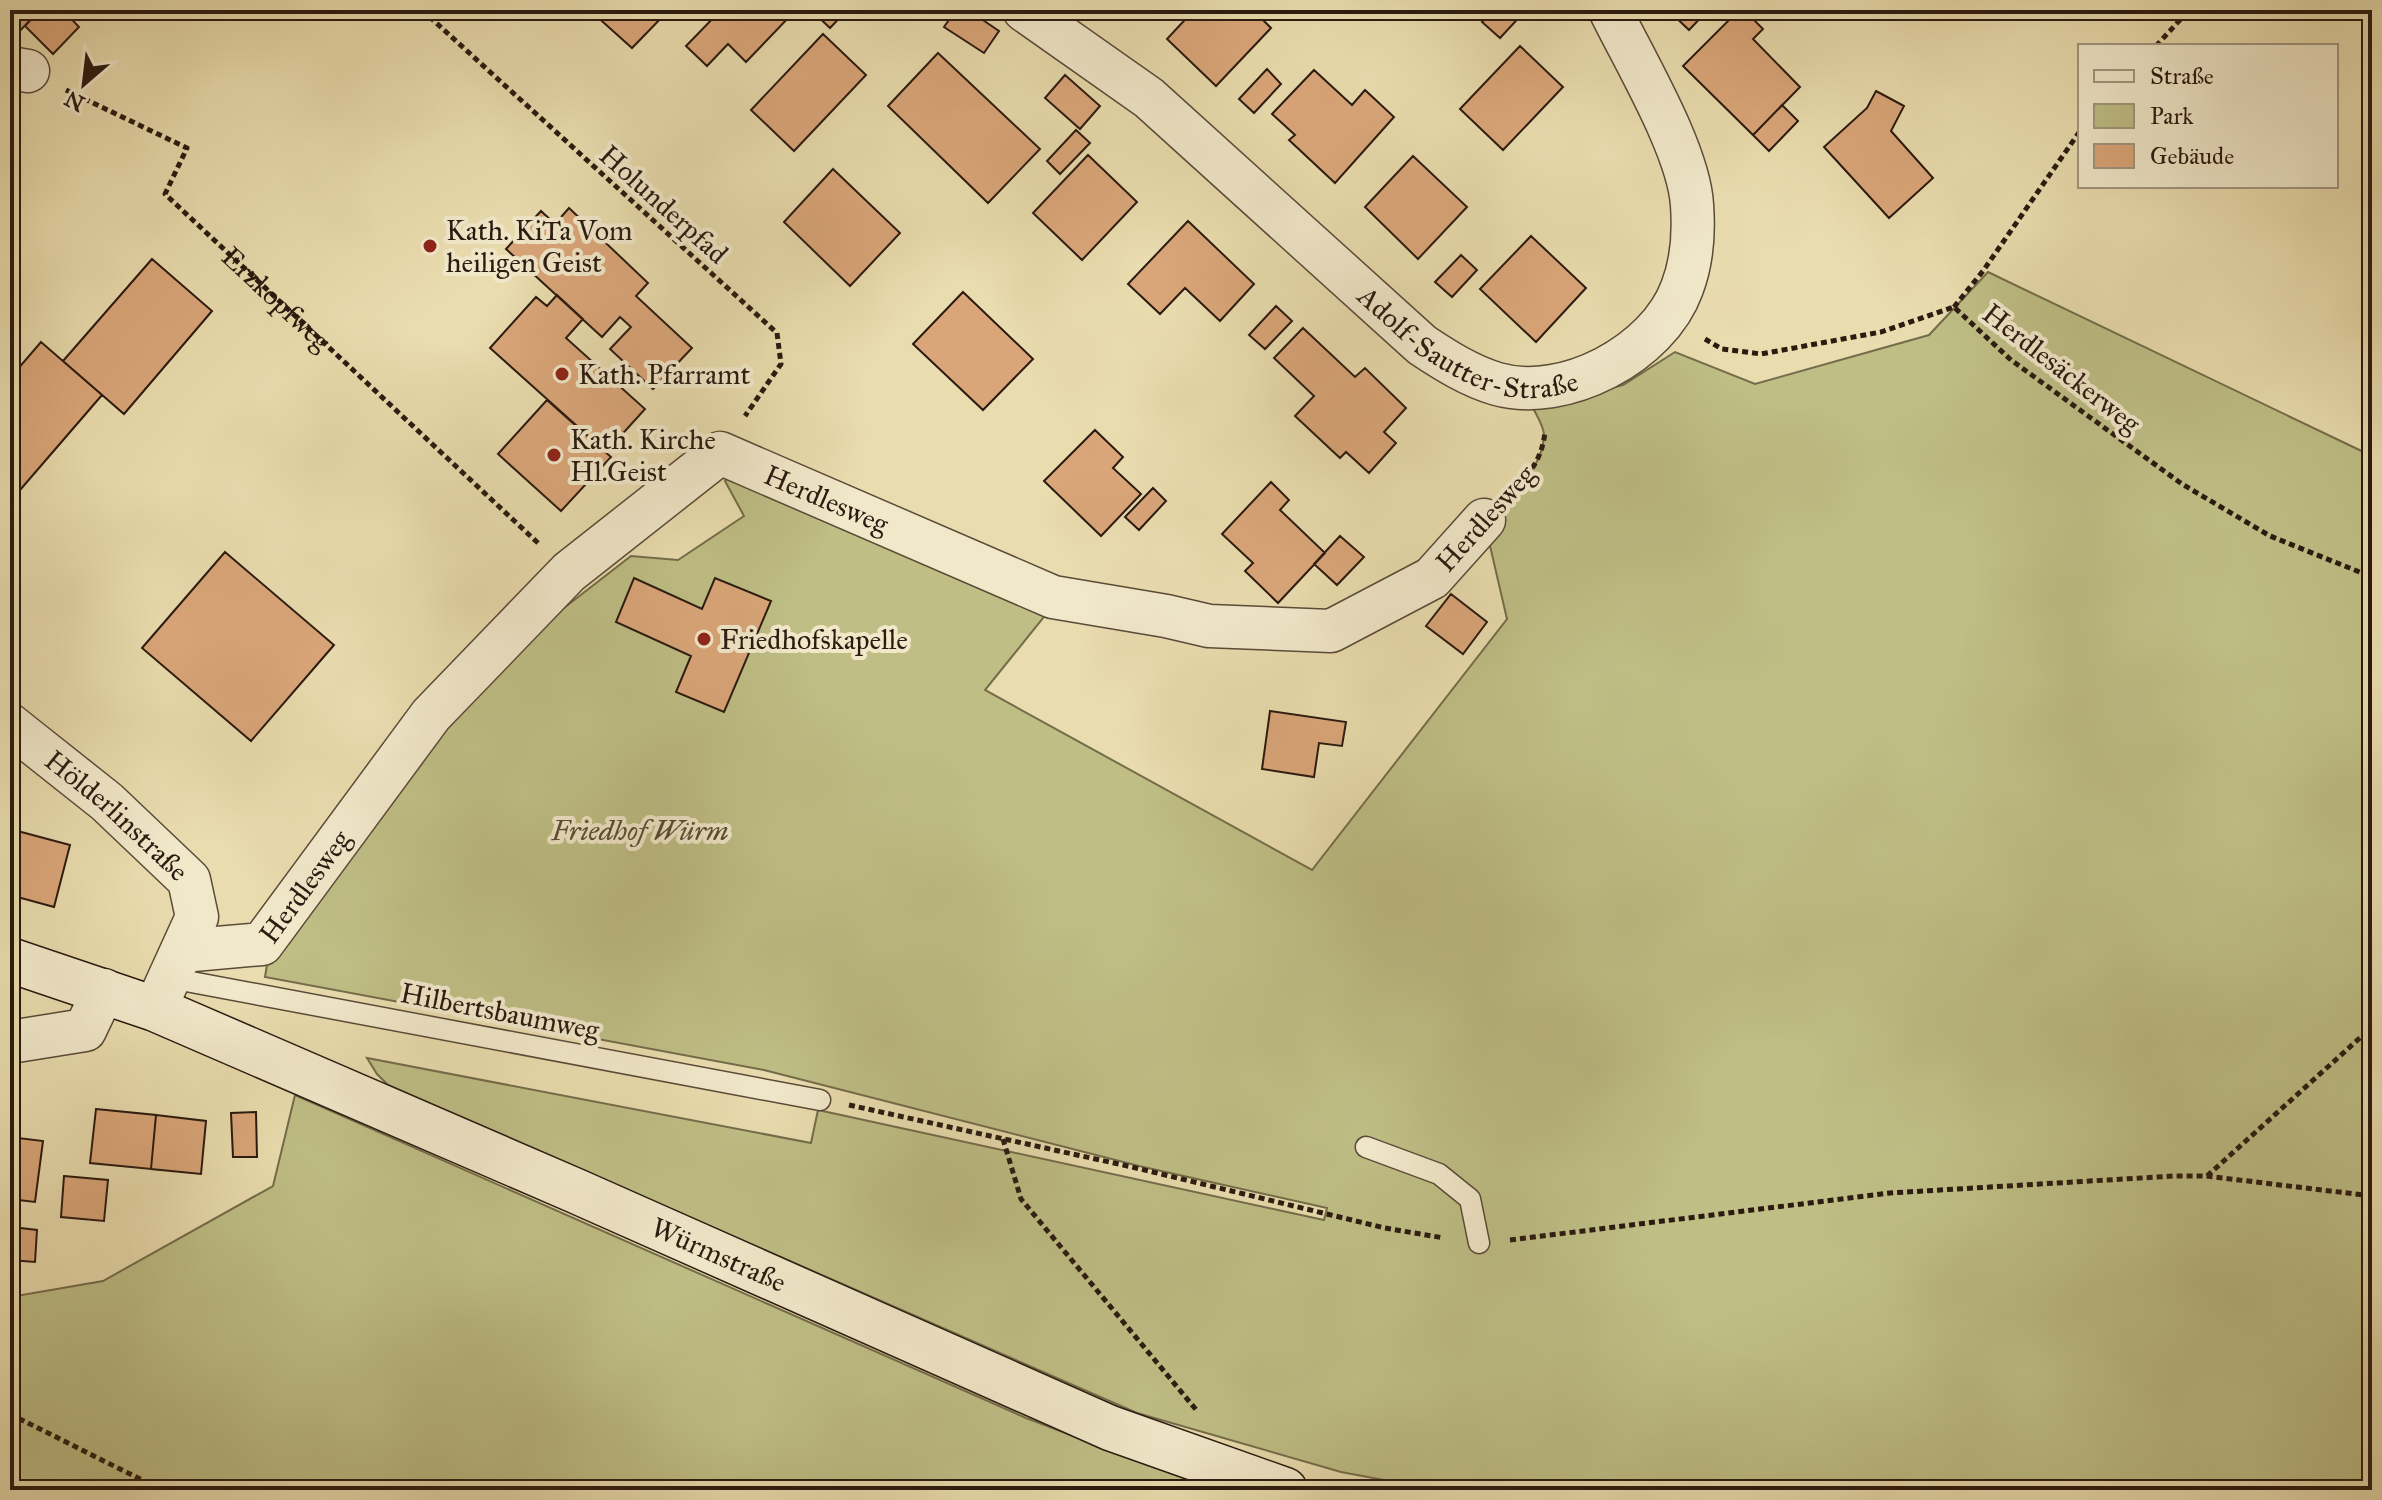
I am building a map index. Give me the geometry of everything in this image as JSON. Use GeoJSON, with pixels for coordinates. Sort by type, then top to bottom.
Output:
{"type":"FeatureCollection","features":[{"type":"Feature","properties":{"kind":"street","name":"Adolf-Sautter-Straße"},"geometry":{"type":"LineString","coordinates":[[1024,10],[1149,98],[1422,345],[1456,368],[1499,385],[1542,388],[1574,381],[1610,366],[1643,343],[1666,317],[1682,291],[1691,258],[1693,202],[1679,150],[1610,10]]}},
{"type":"Feature","properties":{"kind":"street","name":"Herdlesweg"},"geometry":{"type":"LineString","coordinates":[[169,979],[262,944],[431,715],[569,572],[720,453],[1053,597],[1209,626],[1331,631],[1432,578],[1484,520]]}},
{"type":"Feature","properties":{"kind":"street","name":"Hölderlinstraße"},"geometry":{"type":"LineString","coordinates":[[10,725],[107,802],[189,880],[197,917],[169,979]]}},
{"type":"Feature","properties":{"kind":"street","name":"Würmstraße"},"geometry":{"type":"LineString","coordinates":[[10,960],[104,990],[169,979],[576,1191],[1110,1428],[1285,1490]]}},
{"type":"Feature","properties":{"kind":"street"},"geometry":{"type":"LineString","coordinates":[[10,1042],[85,1030],[104,990]]}},
{"type":"Feature","properties":{"kind":"lane","name":"Hilbertsbaumweg"},"geometry":{"type":"LineString","coordinates":[[169,979],[820,1100]]}},
{"type":"Feature","properties":{"kind":"lane"},"geometry":{"type":"LineString","coordinates":[[1366,1147],[1439,1174],[1470,1199],[1479,1243]]}},
{"type":"Feature","properties":{"kind":"path","name":"Holunderpfad"},"geometry":{"type":"LineString","coordinates":[[422,10],[777,333],[781,364],[720,453]]}},
{"type":"Feature","properties":{"kind":"path"},"geometry":{"type":"LineString","coordinates":[[2158,44],[2189,10]]}},
{"type":"Feature","properties":{"kind":"path","name":"Erzkopfweg"},"geometry":{"type":"LineString","coordinates":[[19,70],[187,148],[165,194],[569,572]]}},
{"type":"Feature","properties":{"kind":"path"},"geometry":{"type":"LineString","coordinates":[[1954,307],[1983,271],[2078,134]]}},
{"type":"Feature","properties":{"kind":"path","name":"Herdlesäckerweg"},"geometry":{"type":"LineString","coordinates":[[1666,317],[1722,349],[1761,354],[1881,332],[1954,307],[2011,360],[2182,484],[2270,536],[2372,577]]}},
{"type":"Feature","properties":{"kind":"path","name":"Herdlesweg"},"geometry":{"type":"LineString","coordinates":[[1484,520],[1528,476],[1539,457],[1545,435],[1542,388]]}},
{"type":"Feature","properties":{"kind":"path"},"geometry":{"type":"LineString","coordinates":[[2206,1176],[2372,1027]]}},
{"type":"Feature","properties":{"kind":"path"},"geometry":{"type":"LineString","coordinates":[[820,1100],[1132,1167],[1385,1228],[1479,1243],[1890,1193],[2158,1176],[2206,1176],[2372,1196]]}},
{"type":"Feature","properties":{"kind":"path"},"geometry":{"type":"LineString","coordinates":[[1003,1139],[1021,1199],[1204,1419]]}},
{"type":"Feature","properties":{"kind":"path"},"geometry":{"type":"LineString","coordinates":[[10,1414],[162,1490]]}},
{"type":"Feature","properties":{"kind":"green space","name":"Friedhof Würm"},"geometry":{"type":"Polygon","coordinates":[[[1988,272],[2372,456],[2372,1490],[1437,1490],[1341,1472],[1137,1413],[388,1085],[367,1058],[811,1143],[818,1110],[1324,1220],[1327,1208],[1139,1166],[764,1070],[265,977],[270,946],[419,753],[533,632],[631,556],[678,560],[744,516],[725,481],[733,471],[1052,607],[985,690],[1312,870],[1507,619],[1484,520],[1522,483],[1537,462],[1544,433],[1533,408],[1623,385],[1675,352],[1755,384],[1929,335],[1988,272]]]}},
{"type":"Feature","properties":{"kind":"green space"},"geometry":{"type":"Polygon","coordinates":[[[295,1095],[1026,1418],[1216,1490],[10,1490],[10,1297],[103,1281],[273,1186],[295,1095]]]}},
{"type":"Feature","properties":{"kind":"building"},"geometry":{"type":"Polygon","coordinates":[[[10,10],[40,10],[11,40],[10,10]]]}},
{"type":"Feature","properties":{"kind":"building"},"geometry":{"type":"Polygon","coordinates":[[[40,10],[63,10],[79,27],[53,54],[25,26],[40,10]]]}},
{"type":"Feature","properties":{"kind":"building"},"geometry":{"type":"Polygon","coordinates":[[[598,10],[669,10],[632,48],[594,14],[598,10]]]}},
{"type":"Feature","properties":{"kind":"building"},"geometry":{"type":"Polygon","coordinates":[[[721,10],[790,10],[793,13],[746,62],[728,44],[707,66],[686,46],[721,10]]]}},
{"type":"Feature","properties":{"kind":"building"},"geometry":{"type":"Polygon","coordinates":[[[847,10],[830,28],[813,12],[847,10]]]}},
{"type":"Feature","properties":{"kind":"building"},"geometry":{"type":"Polygon","coordinates":[[[956,10],[968,10],[999,31],[984,53],[944,27],[956,10]]]}},
{"type":"Feature","properties":{"kind":"building"},"geometry":{"type":"Polygon","coordinates":[[[1194,10],[1253,10],[1271,28],[1216,86],[1167,39],[1194,10]]]}},
{"type":"Feature","properties":{"kind":"building"},"geometry":{"type":"Polygon","coordinates":[[[1494,10],[1526,10],[1500,38],[1482,22],[1494,10]]]}},
{"type":"Feature","properties":{"kind":"building"},"geometry":{"type":"Polygon","coordinates":[[[1668,10],[1708,10],[1689,30],[1668,10]]]}},
{"type":"Feature","properties":{"kind":"building"},"geometry":{"type":"Polygon","coordinates":[[[1739,10],[1744,10],[1763,29],[1753,39],[1800,87],[1753,135],[1683,66],[1739,10]]]}},
{"type":"Feature","properties":{"kind":"building"},"geometry":{"type":"Polygon","coordinates":[[[823,34],[866,75],[794,151],[751,110],[823,34]]]}},
{"type":"Feature","properties":{"kind":"building"},"geometry":{"type":"Polygon","coordinates":[[[1520,46],[1563,87],[1503,150],[1460,109],[1520,46]]]}},
{"type":"Feature","properties":{"kind":"building"},"geometry":{"type":"Polygon","coordinates":[[[938,53],[1040,149],[988,203],[888,106],[938,53]]]}},
{"type":"Feature","properties":{"kind":"building"},"geometry":{"type":"Polygon","coordinates":[[[1267,69],[1281,84],[1254,113],[1239,99],[1267,69]]]}},
{"type":"Feature","properties":{"kind":"building"},"geometry":{"type":"Polygon","coordinates":[[[1314,70],[1352,105],[1365,90],[1394,117],[1335,183],[1289,140],[1295,135],[1272,114],[1314,70]]]}},
{"type":"Feature","properties":{"kind":"building"},"geometry":{"type":"Polygon","coordinates":[[[1065,75],[1100,106],[1080,129],[1045,98],[1065,75]]]}},
{"type":"Feature","properties":{"kind":"building"},"geometry":{"type":"Polygon","coordinates":[[[1876,91],[1904,106],[1891,131],[1933,178],[1889,218],[1824,147],[1867,108],[1876,91]]]}},
{"type":"Feature","properties":{"kind":"building"},"geometry":{"type":"Polygon","coordinates":[[[1782,105],[1798,121],[1769,151],[1753,135],[1782,105]]]}},
{"type":"Feature","properties":{"kind":"building"},"geometry":{"type":"Polygon","coordinates":[[[1076,130],[1090,143],[1060,174],[1047,161],[1076,130]]]}},
{"type":"Feature","properties":{"kind":"building"},"geometry":{"type":"Polygon","coordinates":[[[1088,155],[1137,202],[1082,260],[1033,213],[1088,155]]]}},
{"type":"Feature","properties":{"kind":"building"},"geometry":{"type":"Polygon","coordinates":[[[1413,156],[1467,207],[1418,259],[1365,207],[1413,156]]]}},
{"type":"Feature","properties":{"kind":"building"},"geometry":{"type":"Polygon","coordinates":[[[833,169],[900,233],[850,286],[784,222],[833,169]]]}},
{"type":"Feature","properties":{"kind":"building"},"geometry":{"type":"Polygon","coordinates":[[[569,208],[648,283],[636,296],[692,348],[653,389],[610,349],[631,327],[620,317],[602,337],[506,249],[541,211],[555,224],[569,208]]]}},
{"type":"Feature","properties":{"kind":"building"},"geometry":{"type":"Polygon","coordinates":[[[1188,221],[1254,284],[1220,321],[1185,288],[1160,314],[1128,284],[1188,221]]]}},
{"type":"Feature","properties":{"kind":"building"},"geometry":{"type":"Polygon","coordinates":[[[1531,236],[1586,288],[1536,342],[1480,289],[1531,236]]]}},
{"type":"Feature","properties":{"kind":"building"},"geometry":{"type":"Polygon","coordinates":[[[1461,255],[1477,270],[1452,297],[1435,282],[1461,255]]]}},
{"type":"Feature","properties":{"kind":"building"},"geometry":{"type":"Polygon","coordinates":[[[152,259],[212,311],[124,414],[63,361],[152,259]]]}},
{"type":"Feature","properties":{"kind":"building"},"geometry":{"type":"Polygon","coordinates":[[[963,292],[1033,359],[983,410],[913,344],[963,292]]]}},
{"type":"Feature","properties":{"kind":"building","name":"Kath. Pfarramt"},"geometry":{"type":"Polygon","coordinates":[[[557,295],[583,319],[566,338],[645,409],[606,452],[490,348],[536,297],[547,306],[557,295]]]}},
{"type":"Feature","properties":{"kind":"building"},"geometry":{"type":"Polygon","coordinates":[[[1276,306],[1292,321],[1265,349],[1249,335],[1276,306]]]}},
{"type":"Feature","properties":{"kind":"building"},"geometry":{"type":"Polygon","coordinates":[[[1303,328],[1355,377],[1365,368],[1406,408],[1384,432],[1396,443],[1369,473],[1346,452],[1340,458],[1295,416],[1314,396],[1274,358],[1303,328]]]}},
{"type":"Feature","properties":{"kind":"building"},"geometry":{"type":"Polygon","coordinates":[[[41,342],[102,395],[20,490],[10,482],[10,378],[41,342]]]}},
{"type":"Feature","properties":{"kind":"building","name":"Kath. Kirche Hl.Geist"},"geometry":{"type":"Polygon","coordinates":[[[547,400],[611,457],[561,511],[498,454],[547,400]]]}},
{"type":"Feature","properties":{"kind":"building"},"geometry":{"type":"Polygon","coordinates":[[[1095,430],[1123,457],[1113,468],[1141,494],[1101,536],[1044,481],[1095,430]]]}},
{"type":"Feature","properties":{"kind":"building"},"geometry":{"type":"Polygon","coordinates":[[[1271,482],[1289,500],[1280,510],[1325,553],[1278,603],[1245,571],[1253,563],[1222,534],[1271,482]]]}},
{"type":"Feature","properties":{"kind":"building"},"geometry":{"type":"Polygon","coordinates":[[[1153,488],[1166,501],[1139,530],[1125,517],[1153,488]]]}},
{"type":"Feature","properties":{"kind":"building"},"geometry":{"type":"Polygon","coordinates":[[[1340,536],[1364,557],[1337,585],[1314,564],[1340,536]]]}},
{"type":"Feature","properties":{"kind":"building"},"geometry":{"type":"Polygon","coordinates":[[[225,552],[334,645],[251,741],[142,648],[225,552]]]}},
{"type":"Feature","properties":{"kind":"building","name":"Friedhofskapelle"},"geometry":{"type":"Polygon","coordinates":[[[634,578],[702,609],[715,578],[771,601],[724,712],[676,692],[691,656],[616,622],[634,578]]]}},
{"type":"Feature","properties":{"kind":"building"},"geometry":{"type":"Polygon","coordinates":[[[1451,594],[1487,622],[1463,654],[1426,626],[1451,594]]]}},
{"type":"Feature","properties":{"kind":"building"},"geometry":{"type":"Polygon","coordinates":[[[1270,711],[1346,722],[1342,746],[1319,743],[1314,777],[1262,769],[1270,711]]]}},
{"type":"Feature","properties":{"kind":"building"},"geometry":{"type":"Polygon","coordinates":[[[10,829],[70,845],[54,907],[10,895],[10,829]]]}},
{"type":"Feature","properties":{"kind":"building"},"geometry":{"type":"Polygon","coordinates":[[[96,1109],[156,1115],[151,1169],[90,1163],[96,1109]]]}},
{"type":"Feature","properties":{"kind":"building"},"geometry":{"type":"Polygon","coordinates":[[[256,1112],[257,1157],[233,1157],[231,1113],[256,1112]]]}},
{"type":"Feature","properties":{"kind":"building"},"geometry":{"type":"Polygon","coordinates":[[[156,1115],[206,1121],[201,1174],[151,1169],[156,1115]]]}},
{"type":"Feature","properties":{"kind":"building"},"geometry":{"type":"Polygon","coordinates":[[[10,1137],[43,1141],[35,1202],[10,1199],[10,1137]]]}},
{"type":"Feature","properties":{"kind":"building"},"geometry":{"type":"Polygon","coordinates":[[[64,1176],[108,1180],[104,1221],[61,1217],[64,1176]]]}},
{"type":"Feature","properties":{"kind":"building"},"geometry":{"type":"Polygon","coordinates":[[[12,1227],[37,1230],[35,1262],[10,1260],[12,1227]]]}},
{"type":"Feature","properties":{"kind":"place","name":"Kath. KiTa Vom heiligen Geist"},"geometry":{"type":"Point","coordinates":[430,246]}},
{"type":"Feature","properties":{"kind":"place","name":"Kath. Pfarramt"},"geometry":{"type":"Point","coordinates":[562,374]}},
{"type":"Feature","properties":{"kind":"place","name":"Kath. Kirche Hl.Geist"},"geometry":{"type":"Point","coordinates":[554,455]}},
{"type":"Feature","properties":{"kind":"place","name":"Friedhofskapelle"},"geometry":{"type":"Point","coordinates":[704,639]}}]}
